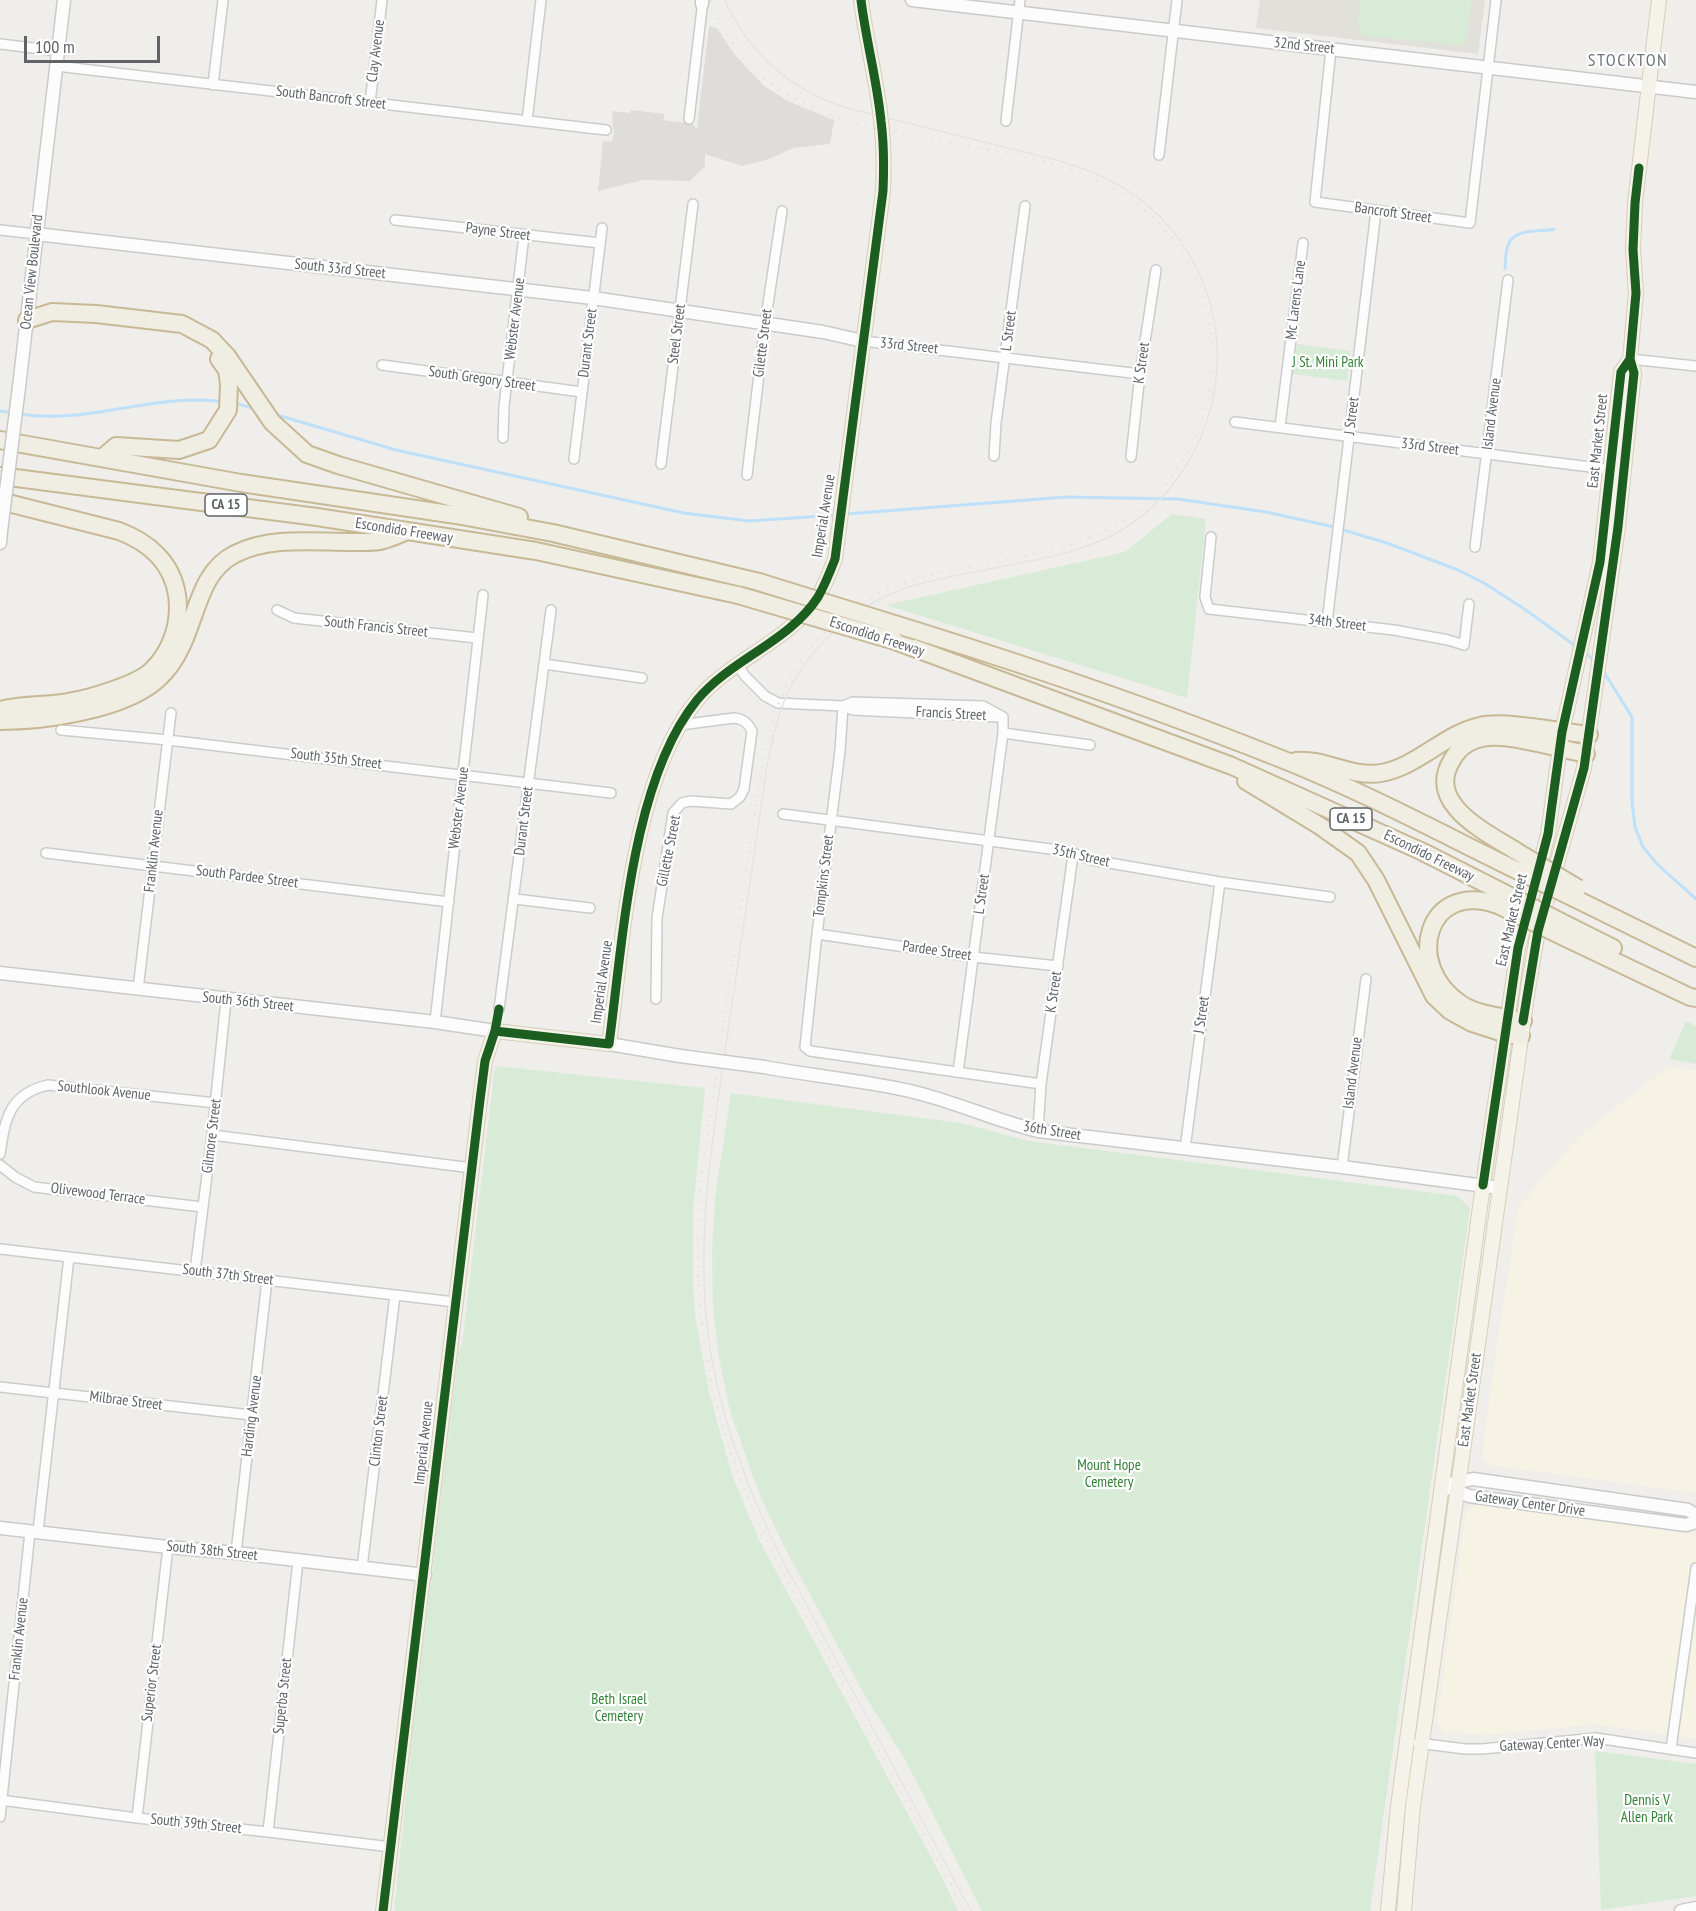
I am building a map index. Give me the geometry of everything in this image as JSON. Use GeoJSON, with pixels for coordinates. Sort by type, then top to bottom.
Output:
{"type":"FeatureCollection","features":[{"type":"Feature","properties":{"kind":"highway"},"geometry":{"type":"LineString","coordinates":[[27,320],[52,312],[96,314],[182,324],[212,340],[228,356],[272,422],[307,454],[518,517],[553,533]]}},
{"type":"Feature","properties":{"kind":"highway"},"geometry":{"type":"LineString","coordinates":[[27,320],[54,319],[183,335],[213,349],[227,370],[228,410],[209,440],[179,450],[116,446],[102,458]]}},
{"type":"Feature","properties":{"kind":"highway","name":"Escondido Freeway"},"geometry":{"type":"LineString","coordinates":[[0,440],[241,483],[456,515],[553,533],[759,582],[1055,674],[1289,762],[1510,867],[1577,894]]}},
{"type":"Feature","properties":{"kind":"highway","name":"Escondido Freeway"},"geometry":{"type":"LineString","coordinates":[[0,476],[317,517],[536,551],[738,595],[895,641],[1196,752],[1284,789],[1412,847],[1500,899],[1569,933],[1696,990]]}},
{"type":"Feature","properties":{"kind":"highway"},"geometry":{"type":"LineString","coordinates":[[0,501],[119,531],[137,538],[156,552],[169,571],[177,594],[178,615],[174,635],[166,653],[151,672],[104,694],[70,702],[0,710]]}},
{"type":"Feature","properties":{"kind":"highway"},"geometry":{"type":"LineString","coordinates":[[0,721],[39,719],[96,708],[132,695],[156,680],[173,661],[182,646],[200,595],[213,572],[233,554],[266,543],[382,541],[406,531]]}},
{"type":"Feature","properties":{"kind":"highway"},"geometry":{"type":"LineString","coordinates":[[1289,762],[1309,760],[1358,773],[1381,773],[1399,767],[1479,726],[1499,724],[1561,740],[1586,754]]}},
{"type":"Feature","properties":{"kind":"highway"},"geometry":{"type":"LineString","coordinates":[[1589,735],[1561,740],[1492,736],[1476,739],[1463,746],[1450,762],[1447,773],[1448,793],[1458,812],[1468,820],[1577,894],[1662,929],[1675,947],[1696,958]]}},
{"type":"Feature","properties":{"kind":"highway"},"geometry":{"type":"LineString","coordinates":[[1196,752],[1320,826],[1358,853],[1376,879],[1434,996],[1450,1011],[1472,1023],[1514,1027]]}},
{"type":"Feature","properties":{"kind":"highway"},"geometry":{"type":"LineString","coordinates":[[1500,899],[1470,899],[1456,903],[1445,910],[1435,922],[1428,937],[1427,953],[1430,967],[1437,980],[1446,992],[1460,1004],[1514,1027]]}},
{"type":"Feature","properties":{"kind":"highway"},"geometry":{"type":"LineString","coordinates":[[1569,933],[1690,998],[1696,998]]}},
{"type":"Feature","properties":{"kind":"main road","name":"Ocean View Boulevard"},"geometry":{"type":"LineString","coordinates":[[1,537],[64,0]]}},
{"type":"Feature","properties":{"kind":"main road","name":"Imperial Avenue"},"geometry":{"type":"LineString","coordinates":[[383,1911],[485,1061],[495,1031],[609,1044],[637,846],[668,747],[698,699],[737,664],[783,632],[806,611],[818,597],[835,559],[883,191],[884,154],[881,119],[866,42],[861,0]]}},
{"type":"Feature","properties":{"kind":"main road","name":"32nd Street"},"geometry":{"type":"LineString","coordinates":[[912,0],[1019,6],[1174,31],[1696,92]]}},
{"type":"Feature","properties":{"kind":"main road","name":"East Market Street"},"geometry":{"type":"LineString","coordinates":[[1388,1911],[1395,1826],[1483,1185],[1514,1027],[1538,931],[1572,816],[1589,735],[1618,527],[1621,372],[1630,359],[1636,293],[1635,203],[1659,0]]}},
{"type":"Feature","properties":{"kind":"main road","name":"South 33rd Street"},"geometry":{"type":"LineString","coordinates":[[36,234],[519,289],[680,311]]}},
{"type":"Feature","properties":{"kind":"main road","name":"33rd Street"},"geometry":{"type":"LineString","coordinates":[[680,311],[832,334],[863,341]]}},
{"type":"Feature","properties":{"kind":"main road","name":"East Market Street"},"geometry":{"type":"LineString","coordinates":[[1404,1911],[1413,1811],[1500,1188],[1514,1027],[1518,948],[1548,834],[1561,740],[1618,470]]}},
{"type":"Feature","properties":{"kind":"main road","name":"South 36th Street"},"geometry":{"type":"LineString","coordinates":[[0,973],[435,1022],[495,1031]]}},
{"type":"Feature","properties":{"kind":"main road","name":"36th Street"},"geometry":{"type":"LineString","coordinates":[[609,1044],[909,1091],[1038,1131],[1500,1188]]}},
{"type":"Feature","properties":{"kind":"main road","name":"Gateway Center Drive"},"geometry":{"type":"LineString","coordinates":[[1442,1485],[1458,1486],[1473,1479],[1688,1510],[1696,1515]]}},
{"type":"Feature","properties":{"kind":"main road","name":"Gateway Center Drive"},"geometry":{"type":"LineString","coordinates":[[1458,1486],[1469,1496],[1686,1525],[1696,1522]]}},
{"type":"Feature","properties":{"kind":"main road","name":"South 38th Street"},"geometry":{"type":"LineString","coordinates":[[0,1528],[168,1547],[236,1552],[425,1575]]}},
{"type":"Feature","properties":{"kind":"main road"},"geometry":{"type":"LineString","coordinates":[[1395,1826],[1399,1850],[1395,1911]]}},
{"type":"Feature","properties":{"kind":"main road"},"geometry":{"type":"LineString","coordinates":[[1681,1911],[1695,1909]]}},
{"type":"Feature","properties":{"kind":"street"},"geometry":{"type":"LineString","coordinates":[[213,85],[223,0]]}},
{"type":"Feature","properties":{"kind":"street","name":"Clay Avenue"},"geometry":{"type":"LineString","coordinates":[[370,103],[382,0]]}},
{"type":"Feature","properties":{"kind":"street"},"geometry":{"type":"LineString","coordinates":[[527,121],[541,0]]}},
{"type":"Feature","properties":{"kind":"street"},"geometry":{"type":"LineString","coordinates":[[1159,155],[1177,0]]}},
{"type":"Feature","properties":{"kind":"street"},"geometry":{"type":"LineString","coordinates":[[1488,68],[1496,0]]}},
{"type":"Feature","properties":{"kind":"street"},"geometry":{"type":"LineString","coordinates":[[689,118],[702,1]]}},
{"type":"Feature","properties":{"kind":"street"},"geometry":{"type":"LineString","coordinates":[[1006,121],[1019,6]]}},
{"type":"Feature","properties":{"kind":"street"},"geometry":{"type":"LineString","coordinates":[[0,44],[58,51]]}},
{"type":"Feature","properties":{"kind":"street","name":"Bancroft Street"},"geometry":{"type":"LineString","coordinates":[[1331,49],[1316,202],[1470,223],[1488,68]]}},
{"type":"Feature","properties":{"kind":"street","name":"South Bancroft Street"},"geometry":{"type":"LineString","coordinates":[[56,66],[606,130]]}},
{"type":"Feature","properties":{"kind":"street","name":"Steel Street"},"geometry":{"type":"LineString","coordinates":[[661,464],[693,204]]}},
{"type":"Feature","properties":{"kind":"street","name":"L Street"},"geometry":{"type":"LineString","coordinates":[[994,456],[996,423],[1025,206]]}},
{"type":"Feature","properties":{"kind":"street","name":"J Street"},"geometry":{"type":"LineString","coordinates":[[1327,622],[1376,210]]}},
{"type":"Feature","properties":{"kind":"street","name":"Gilette Street"},"geometry":{"type":"LineString","coordinates":[[747,475],[765,324],[782,211]]}},
{"type":"Feature","properties":{"kind":"street","name":"Payne Street"},"geometry":{"type":"LineString","coordinates":[[395,220],[600,243]]}},
{"type":"Feature","properties":{"kind":"street","name":"Durant Street"},"geometry":{"type":"LineString","coordinates":[[574,459],[602,228]]}},
{"type":"Feature","properties":{"kind":"street","name":"South 33rd Street"},"geometry":{"type":"LineString","coordinates":[[0,230],[36,234]]}},
{"type":"Feature","properties":{"kind":"street","name":"Webster Avenue"},"geometry":{"type":"LineString","coordinates":[[502,438],[524,236]]}},
{"type":"Feature","properties":{"kind":"street","name":"Mc Larens Lane"},"geometry":{"type":"LineString","coordinates":[[1280,427],[1303,243]]}},
{"type":"Feature","properties":{"kind":"street","name":"K Street"},"geometry":{"type":"LineString","coordinates":[[1131,457],[1140,374],[1156,270]]}},
{"type":"Feature","properties":{"kind":"street","name":"Island Avenue"},"geometry":{"type":"LineString","coordinates":[[1475,547],[1508,280]]}},
{"type":"Feature","properties":{"kind":"street","name":"33rd Street"},"geometry":{"type":"LineString","coordinates":[[863,341],[1140,374]]}},
{"type":"Feature","properties":{"kind":"street"},"geometry":{"type":"LineString","coordinates":[[1630,359],[1696,366]]}},
{"type":"Feature","properties":{"kind":"street","name":"South Gregory Street"},"geometry":{"type":"LineString","coordinates":[[382,365],[582,392]]}},
{"type":"Feature","properties":{"kind":"street","name":"33rd Street"},"geometry":{"type":"LineString","coordinates":[[1235,422],[1618,470]]}},
{"type":"Feature","properties":{"kind":"street","name":"34th Street"},"geometry":{"type":"LineString","coordinates":[[1211,537],[1205,597],[1209,609],[1404,632],[1464,645],[1469,604]]}},
{"type":"Feature","properties":{"kind":"street","name":"Webster Avenue"},"geometry":{"type":"LineString","coordinates":[[435,1022],[483,595]]}},
{"type":"Feature","properties":{"kind":"street","name":"South Francis Street"},"geometry":{"type":"LineString","coordinates":[[277,610],[294,618],[477,638]]}},
{"type":"Feature","properties":{"kind":"street","name":"Durant Street"},"geometry":{"type":"LineString","coordinates":[[500,1009],[551,610]]}},
{"type":"Feature","properties":{"kind":"street"},"geometry":{"type":"LineString","coordinates":[[544,664],[642,678]]}},
{"type":"Feature","properties":{"kind":"street","name":"Francis Street"},"geometry":{"type":"LineString","coordinates":[[737,664],[745,676],[765,696],[778,702],[843,706],[854,702],[983,706],[1003,717]]}},
{"type":"Feature","properties":{"kind":"street","name":"Tompkins Street"},"geometry":{"type":"LineString","coordinates":[[843,706],[840,751],[805,1047],[810,1051],[958,1072]]}},
{"type":"Feature","properties":{"kind":"street","name":"Franklin Avenue"},"geometry":{"type":"LineString","coordinates":[[138,989],[171,713]]}},
{"type":"Feature","properties":{"kind":"street","name":"L Street"},"geometry":{"type":"LineString","coordinates":[[958,1072],[1003,733],[1003,717]]}},
{"type":"Feature","properties":{"kind":"street","name":"Gillette Street"},"geometry":{"type":"LineString","coordinates":[[656,999],[657,918],[673,813],[682,803],[691,801],[731,804],[740,797],[744,789],[752,731],[748,724],[741,719],[734,718],[680,725]]}},
{"type":"Feature","properties":{"kind":"street","name":"South 35th Street"},"geometry":{"type":"LineString","coordinates":[[61,730],[168,740],[610,793]]}},
{"type":"Feature","properties":{"kind":"street","name":"Francis Street"},"geometry":{"type":"LineString","coordinates":[[1003,733],[1090,745]]}},
{"type":"Feature","properties":{"kind":"street","name":"35th Street"},"geometry":{"type":"LineString","coordinates":[[783,814],[1066,851],[1092,860],[1220,882],[1330,897]]}},
{"type":"Feature","properties":{"kind":"street","name":"South Pardee Street"},"geometry":{"type":"LineString","coordinates":[[46,853],[448,902]]}},
{"type":"Feature","properties":{"kind":"street","name":"K Street"},"geometry":{"type":"LineString","coordinates":[[1038,1131],[1041,1084],[1073,855]]}},
{"type":"Feature","properties":{"kind":"street","name":"J Street"},"geometry":{"type":"LineString","coordinates":[[1185,1149],[1220,882]]}},
{"type":"Feature","properties":{"kind":"street"},"geometry":{"type":"LineString","coordinates":[[514,899],[590,908]]}},
{"type":"Feature","properties":{"kind":"street","name":"Pardee Street"},"geometry":{"type":"LineString","coordinates":[[817,934],[973,957],[1058,966]]}},
{"type":"Feature","properties":{"kind":"street","name":"Island Avenue"},"geometry":{"type":"LineString","coordinates":[[1342,1167],[1366,979]]}},
{"type":"Feature","properties":{"kind":"street","name":"Gilmore Street"},"geometry":{"type":"LineString","coordinates":[[195,1271],[226,1000]]}},
{"type":"Feature","properties":{"kind":"street"},"geometry":{"type":"LineString","coordinates":[[958,1072],[1041,1084]]}},
{"type":"Feature","properties":{"kind":"street","name":"Southlook Avenue"},"geometry":{"type":"LineString","coordinates":[[0,1154],[4,1125],[9,1111],[32,1089],[48,1085],[216,1103]]}},
{"type":"Feature","properties":{"kind":"street"},"geometry":{"type":"LineString","coordinates":[[212,1135],[472,1168]]}},
{"type":"Feature","properties":{"kind":"street","name":"Olivewood Terrace"},"geometry":{"type":"LineString","coordinates":[[0,1165],[15,1177],[34,1187],[202,1207]]}},
{"type":"Feature","properties":{"kind":"street","name":"South 37th Street"},"geometry":{"type":"LineString","coordinates":[[0,1249],[455,1302]]}},
{"type":"Feature","properties":{"kind":"street","name":"Franklin Avenue"},"geometry":{"type":"LineString","coordinates":[[0,1817],[69,1257]]}},
{"type":"Feature","properties":{"kind":"street","name":"Harding Avenue"},"geometry":{"type":"LineString","coordinates":[[236,1552],[267,1280]]}},
{"type":"Feature","properties":{"kind":"street","name":"Clinton Street"},"geometry":{"type":"LineString","coordinates":[[362,1568],[395,1295]]}},
{"type":"Feature","properties":{"kind":"street","name":"Milbrae Street"},"geometry":{"type":"LineString","coordinates":[[0,1387],[251,1415]]}},
{"type":"Feature","properties":{"kind":"street","name":"Superior Street"},"geometry":{"type":"LineString","coordinates":[[137,1818],[168,1547]]}},
{"type":"Feature","properties":{"kind":"street","name":"Superba Street"},"geometry":{"type":"LineString","coordinates":[[268,1832],[298,1561]]}},
{"type":"Feature","properties":{"kind":"street"},"geometry":{"type":"LineString","coordinates":[[1671,1749],[1696,1568]]}},
{"type":"Feature","properties":{"kind":"street","name":"Gateway Center Way"},"geometry":{"type":"LineString","coordinates":[[1407,1742],[1482,1749],[1596,1738],[1696,1753]]}},
{"type":"Feature","properties":{"kind":"street","name":"South 39th Street"},"geometry":{"type":"LineString","coordinates":[[1,1801],[391,1847]]}},
{"type":"Feature","properties":{"kind":"shaded area"},"geometry":{"type":"Polygon","coordinates":[[[1260,0],[1485,0],[1478,54],[1256,28],[1260,0]]]}},
{"type":"Feature","properties":{"kind":"shaded area"},"geometry":{"type":"Polygon","coordinates":[[[709,26],[717,28],[734,54],[764,86],[788,101],[834,120],[830,144],[793,148],[769,159],[742,166],[705,154],[705,166],[690,181],[644,180],[598,191],[603,141],[612,142],[614,132],[613,111],[630,113],[631,110],[665,114],[663,120],[693,124],[697,129],[709,26]]]}},
{"type":"Feature","properties":{"kind":"shaded area"},"geometry":{"type":"Polygon","coordinates":[[[1668,1067],[1696,1070],[1696,1493],[1489,1465],[1482,1455],[1519,1206],[1579,1136],[1668,1067]]]}},
{"type":"Feature","properties":{"kind":"shaded area"},"geometry":{"type":"Polygon","coordinates":[[[1476,1504],[1696,1535],[1696,1739],[1593,1724],[1486,1735],[1444,1732],[1437,1722],[1466,1512],[1476,1504]]]}},
{"type":"Feature","properties":{"kind":"green space"},"geometry":{"type":"Polygon","coordinates":[[[1360,0],[1471,0],[1466,44],[1363,36],[1357,26],[1360,0]]]}},
{"type":"Feature","properties":{"kind":"green space","name":"J St. Mini Park"},"geometry":{"type":"Polygon","coordinates":[[[1297,344],[1351,351],[1347,381],[1293,374],[1297,344]]]}},
{"type":"Feature","properties":{"kind":"green space"},"geometry":{"type":"Polygon","coordinates":[[[1172,514],[1206,519],[1187,698],[886,605],[1125,552],[1172,514]]]}},
{"type":"Feature","properties":{"kind":"green space"},"geometry":{"type":"Polygon","coordinates":[[[1686,1021],[1696,1026],[1696,1064],[1669,1059],[1686,1021]]]}},
{"type":"Feature","properties":{"kind":"green space","name":"Beth Israel Cemetery"},"geometry":{"type":"Polygon","coordinates":[[[495,1066],[705,1088],[693,1211],[695,1315],[709,1392],[732,1475],[759,1540],[942,1877],[958,1911],[394,1911],[413,1729],[495,1066]]]}},
{"type":"Feature","properties":{"kind":"green space","name":"Mount Hope Cemetery"},"geometry":{"type":"Polygon","coordinates":[[[731,1093],[961,1123],[1029,1141],[1457,1196],[1470,1208],[1370,1911],[982,1911],[906,1761],[865,1696],[786,1550],[760,1496],[730,1411],[719,1358],[713,1308],[712,1252],[715,1198],[731,1093]]]}},
{"type":"Feature","properties":{"kind":"green space","name":"Dennis V Allen Park"},"geometry":{"type":"Polygon","coordinates":[[[1595,1751],[1696,1764],[1696,1896],[1601,1910],[1595,1751]]]}},
{"type":"Feature","properties":{"kind":"waterway"},"geometry":{"type":"LineString","coordinates":[[1505,269],[1507,247],[1513,238],[1525,232],[1554,229]]}},
{"type":"Feature","properties":{"kind":"waterway"},"geometry":{"type":"LineString","coordinates":[[20,414],[72,415],[172,401],[224,402]]}},
{"type":"Feature","properties":{"kind":"waterway"},"geometry":{"type":"LineString","coordinates":[[234,403],[253,408]]}},
{"type":"Feature","properties":{"kind":"waterway"},"geometry":{"type":"LineString","coordinates":[[0,411],[13,413]]}},
{"type":"Feature","properties":{"kind":"waterway"},"geometry":{"type":"LineString","coordinates":[[274,414],[396,450],[684,513],[749,521],[837,515]]}},
{"type":"Feature","properties":{"kind":"waterway"},"geometry":{"type":"LineString","coordinates":[[846,514],[1066,497],[1178,499],[1266,512],[1330,526],[1387,543],[1458,570],[1484,583],[1523,608],[1577,647]]}},
{"type":"Feature","properties":{"kind":"waterway"},"geometry":{"type":"LineString","coordinates":[[1585,652],[1595,662]]}},
{"type":"Feature","properties":{"kind":"waterway"},"geometry":{"type":"LineString","coordinates":[[1602,669],[1632,717],[1632,802],[1635,827],[1643,847],[1657,864],[1696,899]]}},
{"type":"Feature","properties":{"kind":"tram line"},"geometry":{"type":"LineString","coordinates":[[725,0],[746,37],[759,53],[774,68],[808,91],[847,108],[1071,164],[1111,181],[1137,197],[1179,239],[1206,291],[1214,319],[1217,349],[1216,379],[1206,423],[1187,464],[1160,499],[1125,528],[1083,548],[912,586],[891,594],[852,616],[818,647],[793,684],[778,719],[767,766],[707,1189],[705,1297],[713,1364],[736,1452],[771,1537],[971,1911]]}},
{"type":"Feature","properties":{"kind":"railway"},"geometry":{"type":"LineString","coordinates":[[711,0],[743,57],[788,95],[844,119],[906,135],[1034,159],[1093,179],[1145,210],[1174,242],[1196,278],[1204,298],[1212,340],[1213,362],[1210,391],[1197,433],[1176,471],[1141,508],[1102,532],[1060,548],[926,576],[883,592],[843,616],[822,635],[805,655],[781,698],[767,745],[757,798],[701,1179],[698,1232],[699,1283],[703,1332],[711,1379],[738,1472],[757,1519],[780,1567],[965,1911]]}},
{"type":"Feature","properties":{"kind":"cycle path"},"geometry":{"type":"LineString","coordinates":[[495,1031],[609,1044],[634,864],[657,774],[675,734],[697,700],[711,686],[776,639],[806,613],[821,592],[835,559],[883,191],[883,138],[861,0]]}},
{"type":"Feature","properties":{"kind":"cycle path"},"geometry":{"type":"LineString","coordinates":[[1523,1021],[1538,931],[1584,768],[1618,527],[1634,373],[1630,359],[1636,293],[1633,250],[1639,168]]}},
{"type":"Feature","properties":{"kind":"cycle path"},"geometry":{"type":"LineString","coordinates":[[1483,1185],[1518,948],[1548,834],[1562,732],[1600,562],[1621,372],[1630,359]]}},
{"type":"Feature","properties":{"kind":"cycle path"},"geometry":{"type":"LineString","coordinates":[[383,1911],[485,1061],[495,1031],[499,1009]]}},
{"type":"Feature","properties":{"kind":"district","name":"STOCKTON"},"geometry":{"type":"Point","coordinates":[1628,61]}}]}
